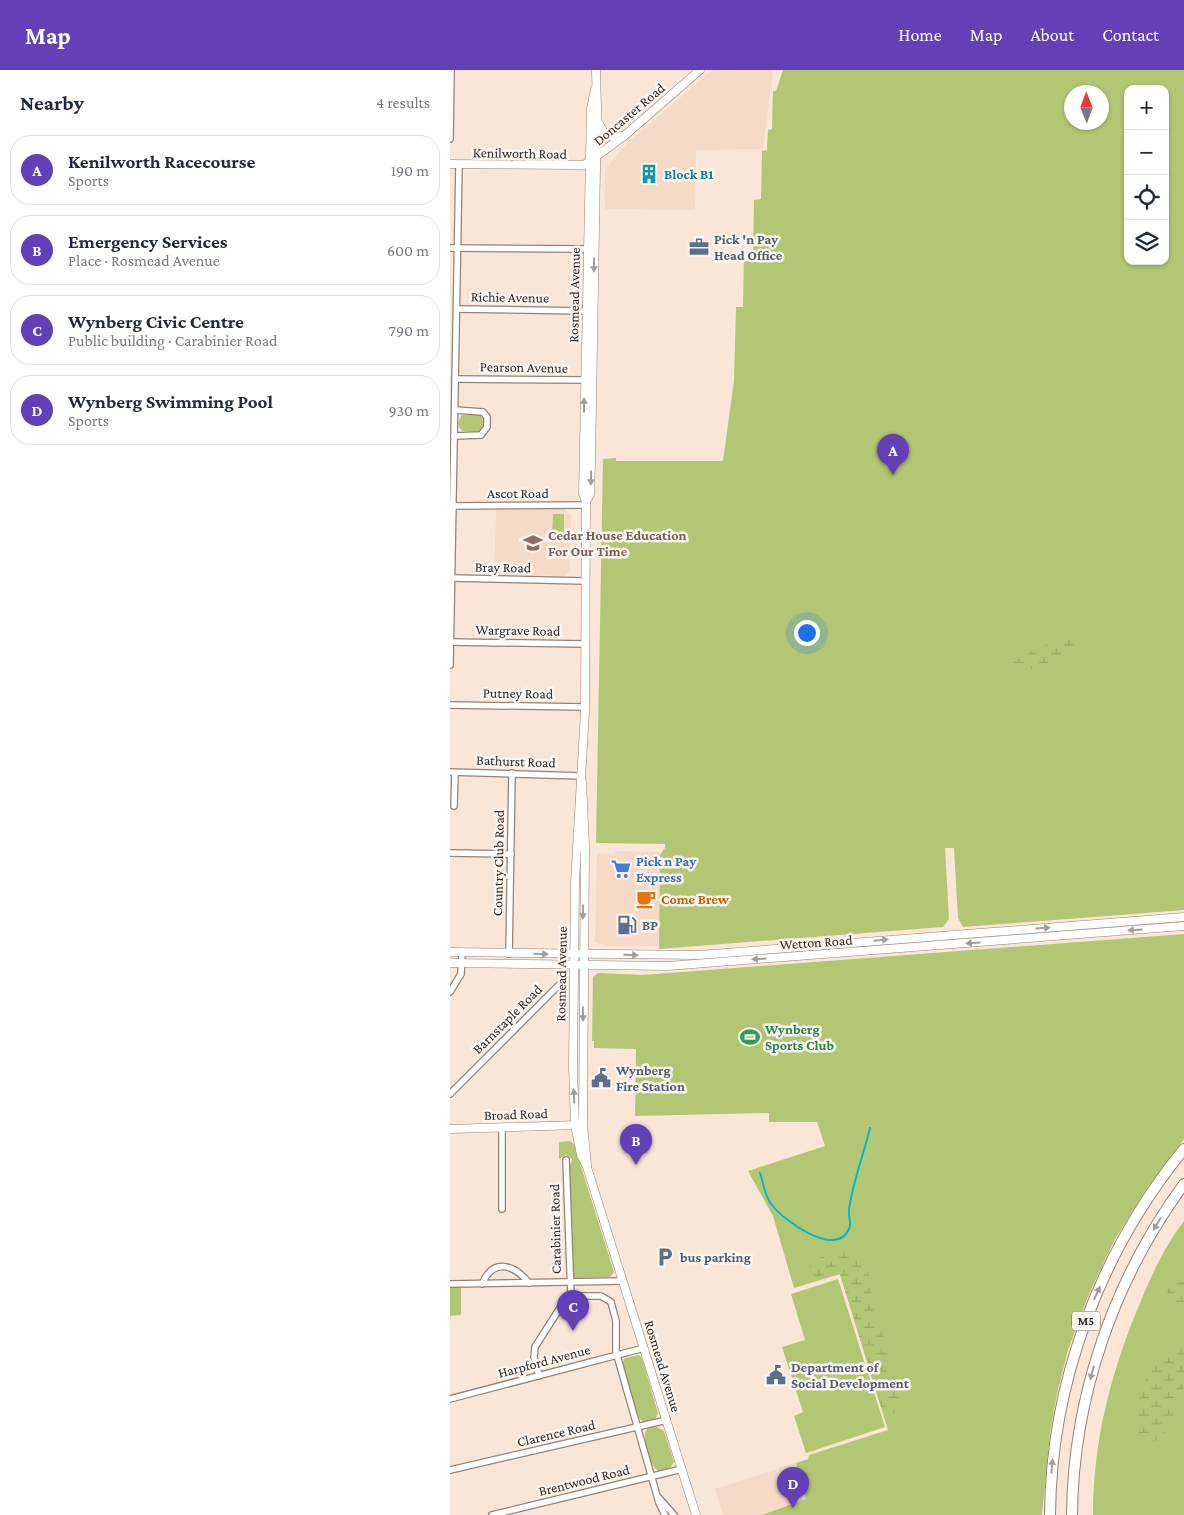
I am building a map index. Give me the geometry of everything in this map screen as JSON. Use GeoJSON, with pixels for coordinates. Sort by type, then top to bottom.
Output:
{"type":"FeatureCollection","features":[{"type":"Feature","properties":{"kind":"highway","name":"M5"},"geometry":{"type":"LineString","coordinates":[[1050,1515],[1052,1466],[1058,1419],[1069,1372],[1084,1326],[1107,1270],[1126,1234],[1159,1182],[1184,1149]]}},
{"type":"Feature","properties":{"kind":"highway","name":"M5"},"geometry":{"type":"LineString","coordinates":[[1072,1515],[1074,1465],[1082,1415],[1105,1332],[1127,1279],[1144,1246],[1184,1184]]}},
{"type":"Feature","properties":{"kind":"main road","name":"Rosmead Avenue"},"geometry":{"type":"LineString","coordinates":[[596,70],[596,157],[583,493],[586,503],[585,707],[579,791],[574,955],[581,1155],[587,1167],[696,1515]]}},
{"type":"Feature","properties":{"kind":"main road","name":"Doncaster Road"},"geometry":{"type":"LineString","coordinates":[[589,162],[624,136],[700,70]]}},
{"type":"Feature","properties":{"kind":"main road","name":"Rosmead Avenue"},"geometry":{"type":"LineString","coordinates":[[590,311],[587,249],[591,109],[595,88]]}},
{"type":"Feature","properties":{"kind":"main road"},"geometry":{"type":"LineString","coordinates":[[597,120],[606,136],[611,138],[624,136]]}},
{"type":"Feature","properties":{"kind":"main road","name":"Kenilworth Road"},"geometry":{"type":"LineString","coordinates":[[450,164],[581,166],[589,162]]}},
{"type":"Feature","properties":{"kind":"main road","name":"Rosmead Avenue"},"geometry":{"type":"LineString","coordinates":[[579,1126],[585,829],[584,792],[581,777]]}},
{"type":"Feature","properties":{"kind":"main road","name":"Wetton Road"},"geometry":{"type":"LineString","coordinates":[[450,952],[574,955],[699,955],[1184,918]]}},
{"type":"Feature","properties":{"kind":"main road","name":"Wetton Road"},"geometry":{"type":"LineString","coordinates":[[450,963],[668,966],[1184,926]]}},
{"type":"Feature","properties":{"kind":"main road","name":"Broad Road"},"geometry":{"type":"LineString","coordinates":[[450,1129],[579,1126]]}},
{"type":"Feature","properties":{"kind":"street"},"geometry":{"type":"LineString","coordinates":[[450,139],[451,70]]}},
{"type":"Feature","properties":{"kind":"street"},"geometry":{"type":"LineString","coordinates":[[450,666],[451,506],[455,410],[453,348],[457,309],[459,164]]}},
{"type":"Feature","properties":{"kind":"street"},"geometry":{"type":"LineString","coordinates":[[450,248],[587,249]]}},
{"type":"Feature","properties":{"kind":"street","name":"Richie Avenue"},"geometry":{"type":"LineString","coordinates":[[457,309],[590,311]]}},
{"type":"Feature","properties":{"kind":"street","name":"Pearson Avenue"},"geometry":{"type":"LineString","coordinates":[[455,379],[588,380]]}},
{"type":"Feature","properties":{"kind":"street"},"geometry":{"type":"LineString","coordinates":[[454,436],[481,435],[488,427],[487,417],[483,412],[455,410]]}},
{"type":"Feature","properties":{"kind":"street","name":"Ascot Road"},"geometry":{"type":"LineString","coordinates":[[451,506],[586,503]]}},
{"type":"Feature","properties":{"kind":"street","name":"Bray Road"},"geometry":{"type":"LineString","coordinates":[[451,578],[585,581]]}},
{"type":"Feature","properties":{"kind":"street","name":"Wargrave Road"},"geometry":{"type":"LineString","coordinates":[[450,642],[585,644]]}},
{"type":"Feature","properties":{"kind":"street","name":"Putney Road"},"geometry":{"type":"LineString","coordinates":[[450,704],[585,707]]}},
{"type":"Feature","properties":{"kind":"street"},"geometry":{"type":"LineString","coordinates":[[452,772],[454,806]]}},
{"type":"Feature","properties":{"kind":"street","name":"Bathurst Road"},"geometry":{"type":"LineString","coordinates":[[452,772],[581,777]]}},
{"type":"Feature","properties":{"kind":"street","name":"Country Club Road"},"geometry":{"type":"LineString","coordinates":[[509,954],[512,773]]}},
{"type":"Feature","properties":{"kind":"street"},"geometry":{"type":"LineString","coordinates":[[450,853],[511,854]]}},
{"type":"Feature","properties":{"kind":"street"},"geometry":{"type":"LineString","coordinates":[[450,992],[460,979],[462,952]]}},
{"type":"Feature","properties":{"kind":"street","name":"Barnstaple Road"},"geometry":{"type":"LineString","coordinates":[[450,1094],[561,982]]}},
{"type":"Feature","properties":{"kind":"street"},"geometry":{"type":"LineString","coordinates":[[502,1128],[502,1208]]}},
{"type":"Feature","properties":{"kind":"street","name":"Carabinier Road"},"geometry":{"type":"LineString","coordinates":[[566,1160],[568,1282],[571,1296]]}},
{"type":"Feature","properties":{"kind":"street"},"geometry":{"type":"LineString","coordinates":[[482,1284],[493,1269],[511,1267],[519,1271],[529,1283]]}},
{"type":"Feature","properties":{"kind":"street"},"geometry":{"type":"LineString","coordinates":[[450,1284],[623,1282]]}},
{"type":"Feature","properties":{"kind":"street"},"geometry":{"type":"LineString","coordinates":[[539,1376],[534,1357],[535,1347],[565,1300],[571,1296],[601,1296],[609,1300],[616,1321],[615,1348],[665,1515]]}},
{"type":"Feature","properties":{"kind":"street","name":"Harpford Avenue"},"geometry":{"type":"LineString","coordinates":[[450,1399],[644,1348]]}},
{"type":"Feature","properties":{"kind":"street","name":"Clarence Road"},"geometry":{"type":"LineString","coordinates":[[450,1470],[667,1420]]}},
{"type":"Feature","properties":{"kind":"street","name":"Brentwood Road"},"geometry":{"type":"LineString","coordinates":[[492,1515],[682,1469]]}},
{"type":"Feature","properties":{"kind":"street"},"geometry":{"type":"LineString","coordinates":[[658,1496],[674,1515]]}},
{"type":"Feature","properties":{"kind":"shaded area"},"geometry":{"type":"Polygon","coordinates":[[[712,70],[773,70],[763,149],[696,150],[695,210],[605,209],[605,170],[621,149],[712,70]]]}},
{"type":"Feature","properties":{"kind":"shaded area","name":"Cedar House Education For Our Time"},"geometry":{"type":"Polygon","coordinates":[[[565,509],[571,515],[570,570],[564,576],[494,574],[496,510],[565,509]]]}},
{"type":"Feature","properties":{"kind":"shaded area"},"geometry":{"type":"Polygon","coordinates":[[[616,851],[660,852],[659,946],[605,946],[595,942],[597,853],[613,854],[616,851]]]}},
{"type":"Feature","properties":{"kind":"shaded area"},"geometry":{"type":"Polygon","coordinates":[[[796,1463],[806,1499],[762,1515],[723,1515],[715,1489],[796,1463]]]}},
{"type":"Feature","properties":{"kind":"green space"},"geometry":{"type":"Polygon","coordinates":[[[783,70],[1184,70],[1184,910],[963,927],[958,918],[954,848],[945,848],[949,919],[943,927],[659,949],[660,855],[665,848],[665,844],[596,843],[603,459],[616,458],[616,461],[723,461],[734,381],[736,307],[743,307],[744,253],[753,253],[754,200],[761,199],[762,151],[767,150],[768,130],[772,129],[773,91],[776,91],[783,70]]]}},
{"type":"Feature","properties":{"kind":"green space"},"geometry":{"type":"Polygon","coordinates":[[[462,415],[480,415],[484,420],[484,428],[480,432],[462,431],[459,423],[462,415]]]}},
{"type":"Feature","properties":{"kind":"green space"},"geometry":{"type":"Polygon","coordinates":[[[553,514],[564,514],[564,535],[552,534],[553,514]]]}},
{"type":"Feature","properties":{"kind":"green space"},"geometry":{"type":"Polygon","coordinates":[[[1069,638],[1073,643],[1074,649],[1046,664],[1016,673],[1011,662],[1040,647],[1069,638]]]}},
{"type":"Feature","properties":{"kind":"green space"},"geometry":{"type":"Polygon","coordinates":[[[1184,934],[1184,1139],[1147,1188],[1114,1241],[1089,1294],[1068,1350],[1057,1394],[1050,1433],[1042,1515],[762,1515],[806,1499],[796,1463],[808,1459],[809,1455],[888,1430],[840,1274],[794,1288],[773,1216],[748,1171],[825,1146],[817,1122],[769,1122],[769,1113],[635,1116],[636,1049],[594,1048],[594,1041],[592,1041],[593,977],[598,973],[643,975],[1184,934]]]}},
{"type":"Feature","properties":{"kind":"green space"},"geometry":{"type":"Polygon","coordinates":[[[570,1141],[574,1144],[614,1272],[610,1277],[573,1278],[569,1169],[572,1159],[566,1155],[559,1159],[559,1142],[570,1141]]]}},
{"type":"Feature","properties":{"kind":"green space"},"geometry":{"type":"Polygon","coordinates":[[[1184,1221],[1184,1515],[1093,1515],[1096,1462],[1100,1436],[1111,1384],[1119,1358],[1153,1274],[1170,1241],[1184,1221]]]}},
{"type":"Feature","properties":{"kind":"green space"},"geometry":{"type":"Polygon","coordinates":[[[852,1250],[862,1258],[868,1268],[874,1314],[888,1348],[888,1366],[900,1389],[899,1412],[886,1415],[881,1407],[840,1274],[816,1281],[809,1270],[811,1262],[822,1257],[852,1250]]]}},
{"type":"Feature","properties":{"kind":"green space"},"geometry":{"type":"Polygon","coordinates":[[[838,1279],[885,1427],[806,1453],[794,1416],[803,1412],[782,1347],[805,1340],[791,1294],[838,1279]]]}},
{"type":"Feature","properties":{"kind":"green space"},"geometry":{"type":"Polygon","coordinates":[[[1184,1282],[1184,1305],[1170,1303],[1167,1291],[1173,1284],[1184,1282]]]}},
{"type":"Feature","properties":{"kind":"green space"},"geometry":{"type":"Polygon","coordinates":[[[450,1287],[461,1287],[461,1315],[450,1316],[450,1287]]]}},
{"type":"Feature","properties":{"kind":"green space"},"geometry":{"type":"Polygon","coordinates":[[[1184,1346],[1184,1386],[1168,1428],[1163,1436],[1155,1441],[1142,1439],[1136,1428],[1135,1416],[1144,1382],[1168,1350],[1184,1346]]]}},
{"type":"Feature","properties":{"kind":"green space"},"geometry":{"type":"Polygon","coordinates":[[[639,1355],[642,1358],[658,1413],[655,1420],[648,1422],[641,1420],[638,1416],[622,1363],[625,1358],[639,1355]]]}},
{"type":"Feature","properties":{"kind":"green space"},"geometry":{"type":"Polygon","coordinates":[[[655,1426],[664,1431],[674,1462],[670,1468],[659,1471],[652,1464],[645,1445],[647,1429],[655,1426]]]}},
{"type":"Feature","properties":{"kind":"waterway"},"geometry":{"type":"LineString","coordinates":[[760,1173],[769,1201],[778,1212],[798,1227],[822,1239],[833,1240],[842,1237],[850,1227],[849,1213],[855,1179],[870,1128]]}},
{"type":"Feature","properties":{"kind":"place","name":"Block B1"},"geometry":{"type":"Point","coordinates":[649,174]}},
{"type":"Feature","properties":{"kind":"place","name":"Pick 'n Pay Head Office"},"geometry":{"type":"Point","coordinates":[699,247]}},
{"type":"Feature","properties":{"kind":"place","name":"Kenilworth Racecourse"},"geometry":{"type":"Point","coordinates":[893,475]}},
{"type":"Feature","properties":{"kind":"place","name":"Cedar House Education For Our Time"},"geometry":{"type":"Point","coordinates":[533,543]}},
{"type":"Feature","properties":{"kind":"place","name":"Pick n Pay Express"},"geometry":{"type":"Point","coordinates":[621,869]}},
{"type":"Feature","properties":{"kind":"place","name":"Come Brew"},"geometry":{"type":"Point","coordinates":[646,899]}},
{"type":"Feature","properties":{"kind":"place","name":"BP"},"geometry":{"type":"Point","coordinates":[627,925]}},
{"type":"Feature","properties":{"kind":"place","name":"Wynberg Sports Club"},"geometry":{"type":"Point","coordinates":[750,1037]}},
{"type":"Feature","properties":{"kind":"place","name":"Wynberg Fire Station"},"geometry":{"type":"Point","coordinates":[601,1078]}},
{"type":"Feature","properties":{"kind":"place","name":"Emergency Services"},"geometry":{"type":"Point","coordinates":[636,1165]}},
{"type":"Feature","properties":{"kind":"place","name":"bus parking"},"geometry":{"type":"Point","coordinates":[665,1257]}},
{"type":"Feature","properties":{"kind":"place","name":"Wynberg Civic Centre"},"geometry":{"type":"Point","coordinates":[573,1331]}},
{"type":"Feature","properties":{"kind":"place","name":"Department of Social Development"},"geometry":{"type":"Point","coordinates":[776,1375]}},
{"type":"Feature","properties":{"kind":"place","name":"Wynberg Swimming Pool"},"geometry":{"type":"Point","coordinates":[793,1508]}}]}
